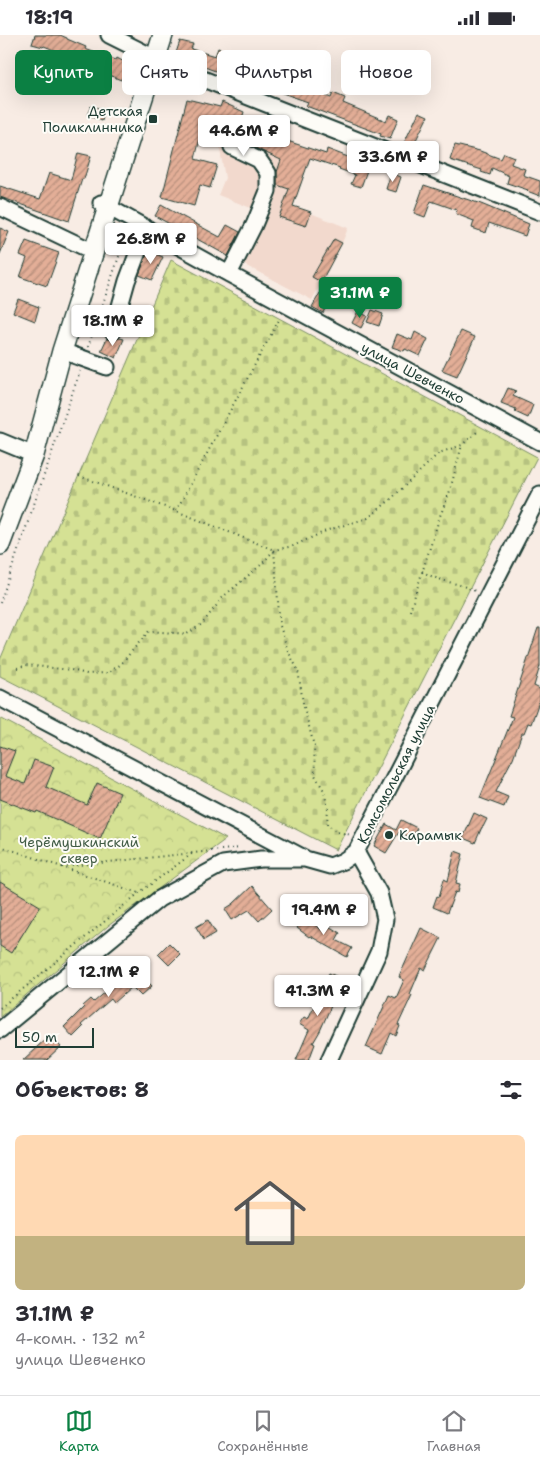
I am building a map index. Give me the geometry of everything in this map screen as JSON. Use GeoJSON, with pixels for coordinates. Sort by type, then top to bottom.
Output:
{"type":"FeatureCollection","features":[{"type":"Feature","properties":{"kind":"main road"},"geometry":{"type":"LineString","coordinates":[[153,50],[156,35]]}},
{"type":"Feature","properties":{"kind":"main road"},"geometry":{"type":"LineString","coordinates":[[156,50],[164,35]]}},
{"type":"Feature","properties":{"kind":"main road"},"geometry":{"type":"LineString","coordinates":[[0,517],[29,454],[90,250],[140,95]]}},
{"type":"Feature","properties":{"kind":"main road"},"geometry":{"type":"LineString","coordinates":[[0,545],[62,351],[90,250]]}},
{"type":"Feature","properties":{"kind":"street"},"geometry":{"type":"LineString","coordinates":[[109,35],[138,50]]}},
{"type":"Feature","properties":{"kind":"street"},"geometry":{"type":"LineString","coordinates":[[207,79],[540,212]]}},
{"type":"Feature","properties":{"kind":"street"},"geometry":{"type":"LineString","coordinates":[[229,275],[254,225],[268,191],[268,173],[259,160],[232,147]]}},
{"type":"Feature","properties":{"kind":"street","name":"улица Шевченко"},"geometry":{"type":"LineString","coordinates":[[105,205],[229,275],[540,441]]}},
{"type":"Feature","properties":{"kind":"street"},"geometry":{"type":"LineString","coordinates":[[0,207],[90,250]]}},
{"type":"Feature","properties":{"kind":"street"},"geometry":{"type":"LineString","coordinates":[[113,331],[142,225]]}},
{"type":"Feature","properties":{"kind":"street"},"geometry":{"type":"LineString","coordinates":[[62,351],[107,367]]}},
{"type":"Feature","properties":{"kind":"street"},"geometry":{"type":"LineString","coordinates":[[0,441],[29,454]]}},
{"type":"Feature","properties":{"kind":"street","name":"Комсомольская улица"},"geometry":{"type":"LineString","coordinates":[[329,1060],[380,951],[385,919],[379,893],[356,852],[540,494]]}},
{"type":"Feature","properties":{"kind":"street"},"geometry":{"type":"LineString","coordinates":[[0,698],[306,859],[330,866],[343,861],[356,852]]}},
{"type":"Feature","properties":{"kind":"street"},"geometry":{"type":"LineString","coordinates":[[0,1030],[159,899],[223,865],[261,859],[306,859]]}},
{"type":"Feature","properties":{"kind":"path"},"geometry":{"type":"LineString","coordinates":[[0,603],[126,236],[142,225]]}},
{"type":"Feature","properties":{"kind":"path"},"geometry":{"type":"LineString","coordinates":[[176,511],[280,318]]}},
{"type":"Feature","properties":{"kind":"path"},"geometry":{"type":"LineString","coordinates":[[79,476],[176,511],[274,550],[293,546],[328,530],[368,518],[390,500],[439,453],[462,445],[477,432]]}},
{"type":"Feature","properties":{"kind":"path"},"geometry":{"type":"LineString","coordinates":[[410,611],[449,493],[462,445]]}},
{"type":"Feature","properties":{"kind":"path"},"geometry":{"type":"LineString","coordinates":[[17,667],[26,665],[71,669],[88,674],[108,673],[120,665],[149,631],[187,634],[202,624],[224,595],[262,564],[274,550]]}},
{"type":"Feature","properties":{"kind":"path"},"geometry":{"type":"LineString","coordinates":[[274,550],[280,626],[288,651],[298,670],[303,703],[314,746],[315,775],[323,789],[328,807],[327,824],[337,832],[353,835]]}},
{"type":"Feature","properties":{"kind":"path"},"geometry":{"type":"LineString","coordinates":[[422,571],[431,577],[463,584],[479,593]]}},
{"type":"Feature","properties":{"kind":"path"},"geometry":{"type":"LineString","coordinates":[[0,846],[140,893]]}},
{"type":"Feature","properties":{"kind":"path"},"geometry":{"type":"LineString","coordinates":[[62,867],[240,848]]}},
{"type":"Feature","properties":{"kind":"path"},"geometry":{"type":"LineString","coordinates":[[0,1008],[140,893],[193,853]]}},
{"type":"Feature","properties":{"kind":"shaded area"},"geometry":{"type":"Polygon","coordinates":[[[222,102],[244,112],[241,125],[312,150],[293,206],[348,228],[312,300],[229,257],[242,233],[251,208],[218,195],[225,178],[217,133],[210,130],[222,102]]]}},
{"type":"Feature","properties":{"kind":"green space"},"geometry":{"type":"Polygon","coordinates":[[[171,260],[537,457],[336,850],[0,676],[0,660],[171,260]]]}},
{"type":"Feature","properties":{"kind":"green space","name":"Черёмушкинский сквер"},"geometry":{"type":"Polygon","coordinates":[[[0,718],[226,839],[108,926],[0,1017],[0,718]]]}},
{"type":"Feature","properties":{"kind":"building"},"geometry":{"type":"Polygon","coordinates":[[[35,35],[60,35],[86,47],[85,49],[88,50],[54,50],[32,44],[35,35]]]}},
{"type":"Feature","properties":{"kind":"building"},"geometry":{"type":"Polygon","coordinates":[[[180,41],[193,44],[191,49],[194,50],[177,50],[180,41]]]}},
{"type":"Feature","properties":{"kind":"building"},"geometry":{"type":"Polygon","coordinates":[[[217,51],[217,72],[207,68],[207,54],[215,56],[217,51]]]}},
{"type":"Feature","properties":{"kind":"building"},"geometry":{"type":"Polygon","coordinates":[[[117,58],[122,61],[121,80],[112,76],[112,59],[116,60],[117,58]]]}},
{"type":"Feature","properties":{"kind":"building"},"geometry":{"type":"Polygon","coordinates":[[[333,93],[345,98],[343,103],[386,121],[389,115],[398,119],[390,139],[306,106],[308,102],[288,95],[323,95],[331,98],[333,93]]]}},
{"type":"Feature","properties":{"kind":"building"},"geometry":{"type":"Polygon","coordinates":[[[187,99],[220,107],[222,102],[244,112],[240,125],[326,154],[327,149],[369,165],[361,187],[351,184],[355,175],[310,158],[293,206],[311,212],[306,226],[279,217],[289,189],[277,185],[277,172],[281,160],[236,139],[228,139],[203,126],[195,159],[217,165],[210,188],[200,185],[194,206],[162,197],[187,99]]]}},
{"type":"Feature","properties":{"kind":"building"},"geometry":{"type":"Polygon","coordinates":[[[91,106],[105,110],[102,121],[87,115],[91,106]]]}},
{"type":"Feature","properties":{"kind":"building"},"geometry":{"type":"Polygon","coordinates":[[[419,112],[428,116],[412,148],[404,143],[419,112]]]}},
{"type":"Feature","properties":{"kind":"building"},"geometry":{"type":"Polygon","coordinates":[[[455,145],[480,151],[501,159],[504,153],[514,157],[511,164],[525,169],[523,175],[540,181],[540,196],[507,183],[509,176],[492,168],[490,175],[481,172],[482,170],[450,160],[455,145]]]}},
{"type":"Feature","properties":{"kind":"building"},"geometry":{"type":"Polygon","coordinates":[[[78,153],[91,156],[69,221],[0,197],[0,186],[40,199],[49,173],[71,180],[78,153]]]}},
{"type":"Feature","properties":{"kind":"building"},"geometry":{"type":"Polygon","coordinates":[[[391,173],[401,177],[396,192],[386,189],[391,173]]]}},
{"type":"Feature","properties":{"kind":"building"},"geometry":{"type":"Polygon","coordinates":[[[424,185],[481,204],[529,224],[525,236],[489,223],[486,233],[472,228],[474,221],[456,214],[457,210],[431,201],[425,217],[414,213],[424,185]]]}},
{"type":"Feature","properties":{"kind":"building"},"geometry":{"type":"Polygon","coordinates":[[[161,205],[220,237],[227,225],[240,232],[228,256],[155,216],[161,205]]]}},
{"type":"Feature","properties":{"kind":"building"},"geometry":{"type":"Polygon","coordinates":[[[0,228],[9,232],[0,254],[0,228]]]}},
{"type":"Feature","properties":{"kind":"building"},"geometry":{"type":"Polygon","coordinates":[[[334,239],[342,243],[321,282],[312,277],[334,239]]]}},
{"type":"Feature","properties":{"kind":"building"},"geometry":{"type":"Polygon","coordinates":[[[26,241],[59,253],[47,286],[20,277],[27,258],[20,255],[26,241]]]}},
{"type":"Feature","properties":{"kind":"building"},"geometry":{"type":"Polygon","coordinates":[[[148,251],[163,257],[152,280],[139,275],[148,251]]]}},
{"type":"Feature","properties":{"kind":"building"},"geometry":{"type":"Polygon","coordinates":[[[320,293],[330,298],[323,313],[312,307],[320,293]]]}},
{"type":"Feature","properties":{"kind":"building"},"geometry":{"type":"Polygon","coordinates":[[[18,299],[39,307],[35,321],[13,312],[18,299]]]}},
{"type":"Feature","properties":{"kind":"building"},"geometry":{"type":"Polygon","coordinates":[[[372,310],[383,314],[379,326],[367,322],[372,310]]]}},
{"type":"Feature","properties":{"kind":"building"},"geometry":{"type":"Polygon","coordinates":[[[358,311],[367,316],[361,328],[352,323],[358,311]]]}},
{"type":"Feature","properties":{"kind":"building"},"geometry":{"type":"Polygon","coordinates":[[[461,331],[475,337],[457,376],[442,370],[461,331]]]}},
{"type":"Feature","properties":{"kind":"building"},"geometry":{"type":"Polygon","coordinates":[[[415,332],[428,339],[420,356],[405,349],[404,351],[392,347],[397,334],[412,340],[415,332]]]}},
{"type":"Feature","properties":{"kind":"building"},"geometry":{"type":"Polygon","coordinates":[[[107,338],[111,340],[124,339],[116,358],[101,351],[107,338]]]}},
{"type":"Feature","properties":{"kind":"building"},"geometry":{"type":"Polygon","coordinates":[[[508,388],[516,391],[513,396],[533,405],[528,418],[515,412],[516,409],[501,403],[508,388]]]}},
{"type":"Feature","properties":{"kind":"building"},"geometry":{"type":"Polygon","coordinates":[[[538,628],[540,628],[540,666],[534,686],[540,689],[540,699],[531,724],[528,723],[524,733],[522,733],[513,758],[496,792],[508,797],[504,807],[480,798],[513,717],[509,716],[538,628]]]}},
{"type":"Feature","properties":{"kind":"building"},"geometry":{"type":"Polygon","coordinates":[[[0,746],[15,751],[5,776],[25,784],[34,760],[54,767],[46,787],[87,805],[97,783],[120,793],[100,839],[37,811],[36,813],[0,799],[0,746]]]}},
{"type":"Feature","properties":{"kind":"building"},"geometry":{"type":"Polygon","coordinates":[[[474,813],[487,819],[475,843],[463,838],[474,813]]]}},
{"type":"Feature","properties":{"kind":"building","name":"Карамык"},"geometry":{"type":"Polygon","coordinates":[[[401,820],[417,828],[412,838],[399,832],[386,853],[374,846],[386,824],[396,830],[401,820]]]}},
{"type":"Feature","properties":{"kind":"building"},"geometry":{"type":"Polygon","coordinates":[[[455,851],[463,854],[456,883],[460,884],[458,893],[455,892],[447,913],[433,907],[437,896],[439,897],[444,879],[448,881],[455,851]]]}},
{"type":"Feature","properties":{"kind":"building"},"geometry":{"type":"Polygon","coordinates":[[[0,882],[40,906],[11,953],[0,946],[0,882]]]}},
{"type":"Feature","properties":{"kind":"building"},"geometry":{"type":"Polygon","coordinates":[[[252,886],[272,909],[259,921],[249,910],[232,920],[225,909],[252,886]]]}},
{"type":"Feature","properties":{"kind":"building"},"geometry":{"type":"Polygon","coordinates":[[[305,917],[323,931],[327,925],[340,933],[336,940],[352,948],[347,957],[309,937],[297,928],[305,917]]]}},
{"type":"Feature","properties":{"kind":"building"},"geometry":{"type":"Polygon","coordinates":[[[208,920],[216,933],[204,940],[196,927],[208,920]]]}},
{"type":"Feature","properties":{"kind":"building"},"geometry":{"type":"Polygon","coordinates":[[[421,928],[441,938],[425,970],[421,968],[410,994],[412,995],[398,1025],[400,1026],[396,1036],[391,1033],[382,1054],[366,1047],[389,995],[396,998],[404,980],[399,977],[421,928]]]}},
{"type":"Feature","properties":{"kind":"building"},"geometry":{"type":"Polygon","coordinates":[[[169,943],[180,954],[169,965],[158,954],[169,943]]]}},
{"type":"Feature","properties":{"kind":"building"},"geometry":{"type":"Polygon","coordinates":[[[133,966],[152,986],[141,996],[132,987],[114,1003],[111,999],[81,1025],[83,1027],[73,1037],[64,1027],[83,1006],[91,999],[94,1002],[133,966]]]}},
{"type":"Feature","properties":{"kind":"building"},"geometry":{"type":"Polygon","coordinates":[[[329,973],[340,978],[328,1005],[331,1006],[313,1043],[315,1044],[309,1060],[296,1060],[309,1030],[299,1024],[304,1017],[308,1019],[329,973]]]}},
{"type":"Feature","properties":{"kind":"building"},"geometry":{"type":"Polygon","coordinates":[[[50,1035],[61,1047],[47,1060],[23,1060],[50,1035]]]}},
{"type":"Feature","properties":{"kind":"place","name":"Детская Поликлинника"},"geometry":{"type":"Point","coordinates":[153,119]}},
{"type":"Feature","properties":{"kind":"place","name":"Карамык"},"geometry":{"type":"Point","coordinates":[389,835]}}]}
